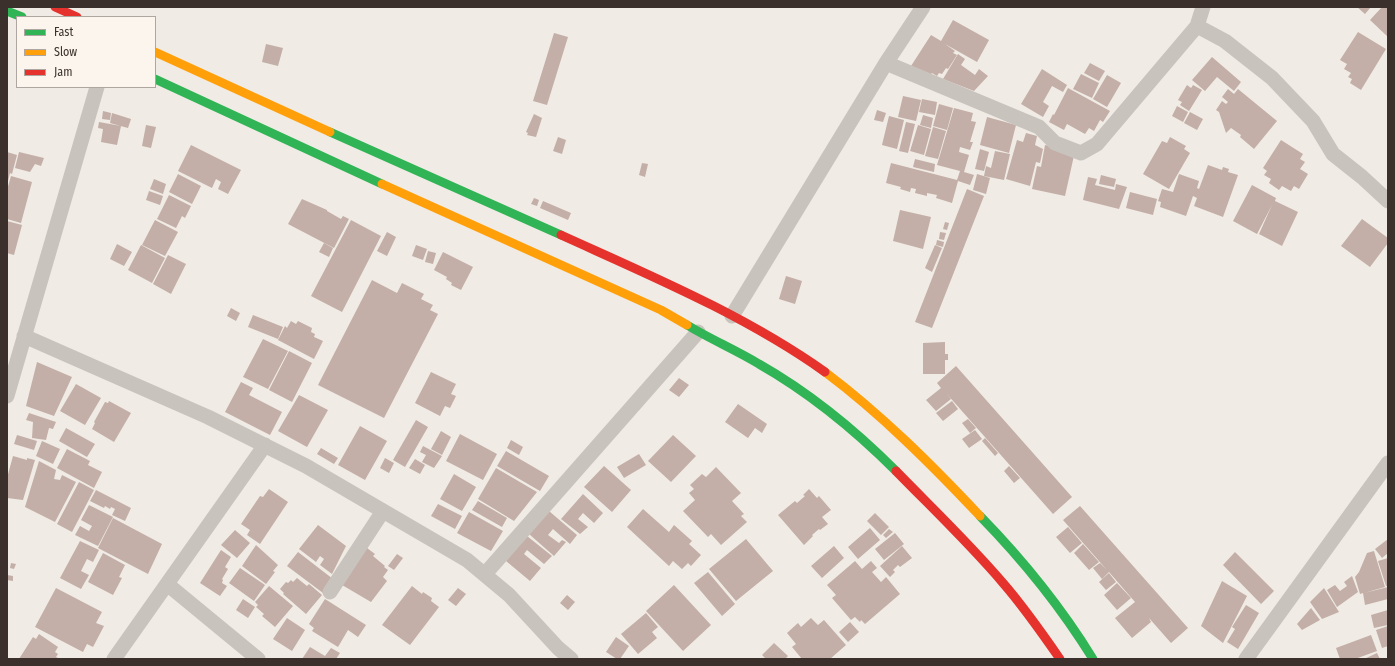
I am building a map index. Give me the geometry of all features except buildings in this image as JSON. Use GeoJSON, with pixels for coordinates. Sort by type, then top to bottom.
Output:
{"type":"FeatureCollection","features":[{"type":"Feature","properties":{"kind":"highway"},"geometry":{"type":"LineString","coordinates":[[55,7],[75,16]]}},
{"type":"Feature","properties":{"kind":"highway"},"geometry":{"type":"LineString","coordinates":[[7,11],[20,16]]}},
{"type":"Feature","properties":{"kind":"highway"},"geometry":{"type":"LineString","coordinates":[[156,52],[325,130],[658,278],[732,316],[812,362],[853,393],[985,520],[1024,563],[1056,602],[1093,659]]}},
{"type":"Feature","properties":{"kind":"highway"},"geometry":{"type":"LineString","coordinates":[[156,79],[433,207],[606,284],[661,310],[698,332],[760,364],[805,393],[843,422],[880,456],[970,546],[1004,584],[1037,625],[1060,659]]}},
{"type":"Feature","properties":{"kind":"street"},"geometry":{"type":"LineString","coordinates":[[732,316],[886,63],[923,7]]}},
{"type":"Feature","properties":{"kind":"street"},"geometry":{"type":"LineString","coordinates":[[886,63],[1039,127],[1055,143],[1081,153],[1098,144],[1197,26],[1203,7]]}},
{"type":"Feature","properties":{"kind":"street"},"geometry":{"type":"LineString","coordinates":[[1197,26],[1225,41],[1272,78],[1314,121],[1333,154],[1362,177],[1388,201]]}},
{"type":"Feature","properties":{"kind":"street"},"geometry":{"type":"LineString","coordinates":[[7,396],[97,88]]}},
{"type":"Feature","properties":{"kind":"street"},"geometry":{"type":"LineString","coordinates":[[485,574],[698,332]]}},
{"type":"Feature","properties":{"kind":"street"},"geometry":{"type":"LineString","coordinates":[[24,336],[208,417],[265,445],[306,466],[467,560],[509,595],[558,648],[571,659]]}},
{"type":"Feature","properties":{"kind":"street"},"geometry":{"type":"LineString","coordinates":[[114,659],[265,445]]}},
{"type":"Feature","properties":{"kind":"street"},"geometry":{"type":"LineString","coordinates":[[1246,659],[1388,464]]}},
{"type":"Feature","properties":{"kind":"street"},"geometry":{"type":"LineString","coordinates":[[330,592],[383,511]]}},
{"type":"Feature","properties":{"kind":"street"},"geometry":{"type":"LineString","coordinates":[[167,584],[258,659]]}},
{"type":"Feature","properties":{"kind":"traffic: fast"},"geometry":{"type":"LineString","coordinates":[[7,11],[20,16]]}},
{"type":"Feature","properties":{"kind":"traffic: fast"},"geometry":{"type":"LineString","coordinates":[[156,79],[382,184]]}},
{"type":"Feature","properties":{"kind":"traffic: fast"},"geometry":{"type":"LineString","coordinates":[[330,132],[561,235]]}},
{"type":"Feature","properties":{"kind":"traffic: fast"},"geometry":{"type":"LineString","coordinates":[[687,325],[750,359],[796,387],[848,427],[896,471]]}},
{"type":"Feature","properties":{"kind":"traffic: fast"},"geometry":{"type":"LineString","coordinates":[[980,516],[1041,584],[1093,659]]}},
{"type":"Feature","properties":{"kind":"traffic: slow"},"geometry":{"type":"LineString","coordinates":[[156,52],[330,132]]}},
{"type":"Feature","properties":{"kind":"traffic: slow"},"geometry":{"type":"LineString","coordinates":[[382,184],[661,310],[687,325]]}},
{"type":"Feature","properties":{"kind":"traffic: slow"},"geometry":{"type":"LineString","coordinates":[[825,372],[866,405],[906,441],[980,516]]}},
{"type":"Feature","properties":{"kind":"traffic: jam"},"geometry":{"type":"LineString","coordinates":[[55,7],[75,16]]}},
{"type":"Feature","properties":{"kind":"traffic: jam"},"geometry":{"type":"LineString","coordinates":[[561,235],[730,314],[794,351],[825,372]]}},
{"type":"Feature","properties":{"kind":"traffic: jam"},"geometry":{"type":"LineString","coordinates":[[896,471],[964,540],[1011,592],[1060,659]]}}]}
